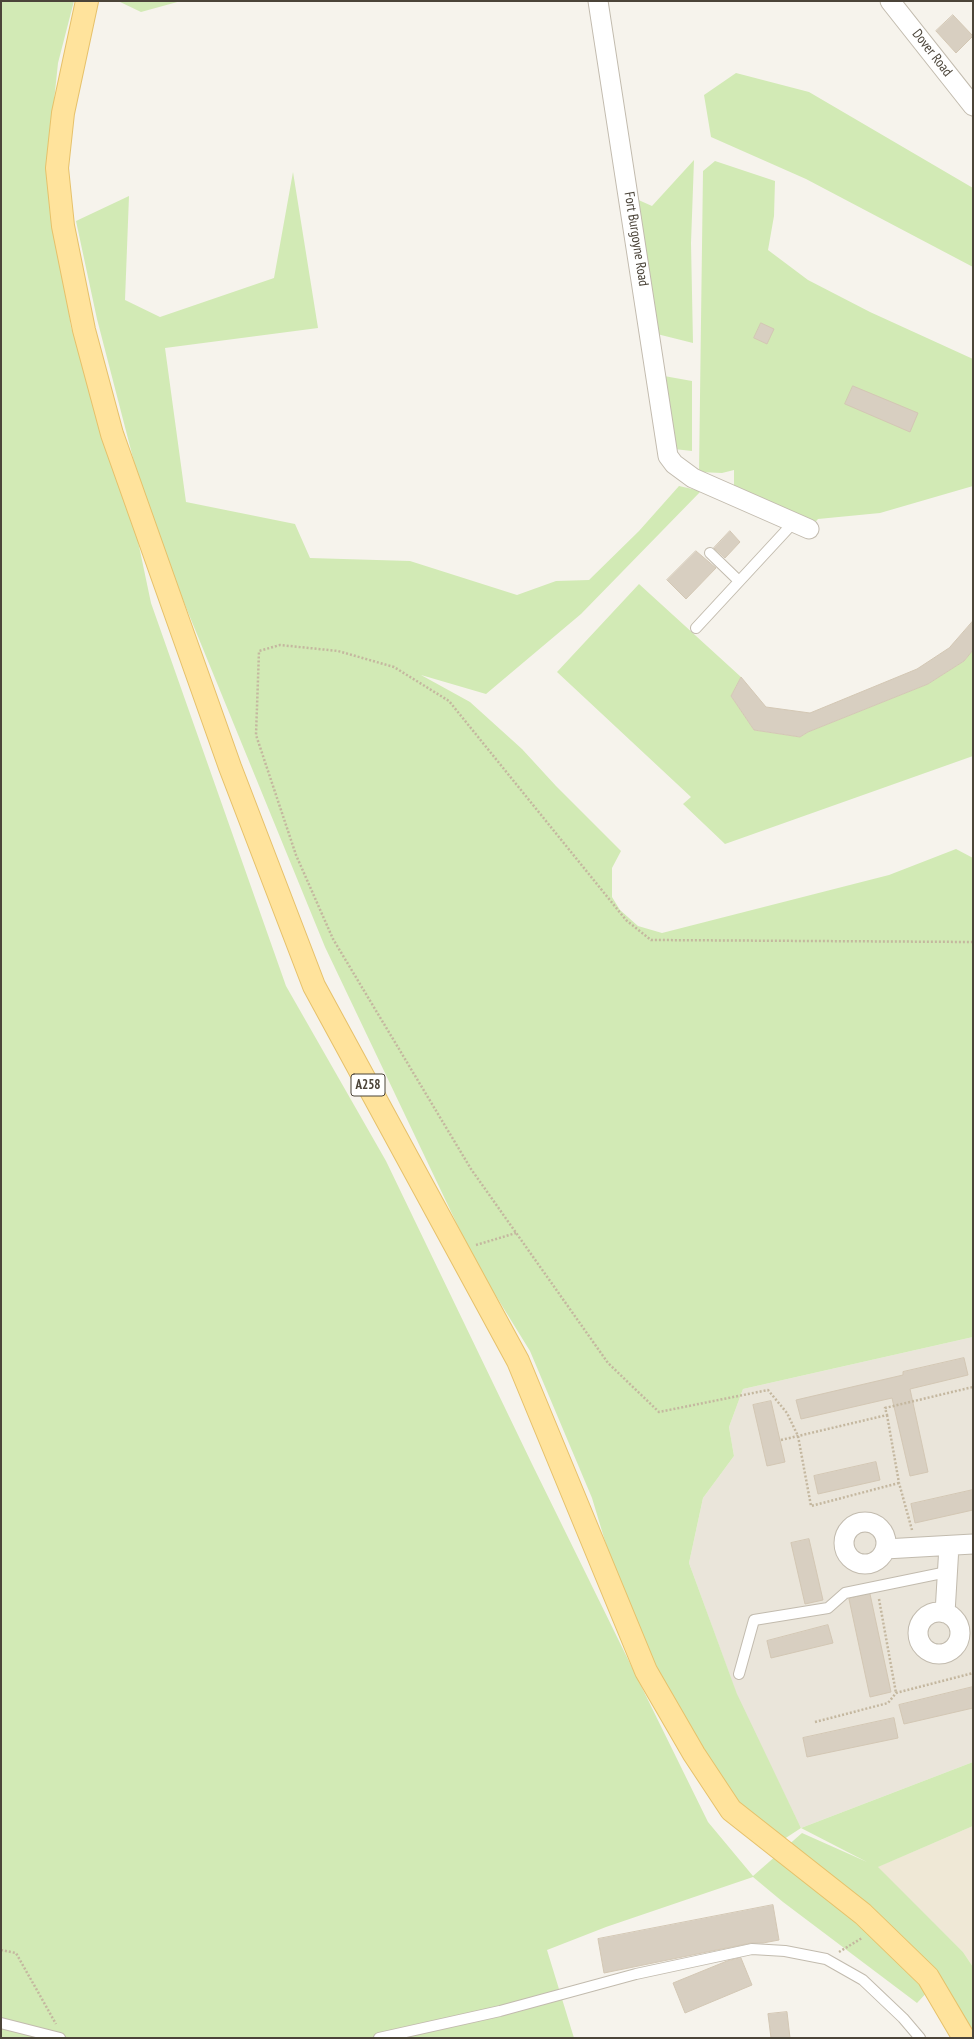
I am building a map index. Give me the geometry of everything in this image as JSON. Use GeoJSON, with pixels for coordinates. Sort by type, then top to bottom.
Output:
{"type":"FeatureCollection","features":[{"type":"Feature","properties":{"kind":"main road","name":"A258"},"geometry":{"type":"LineString","coordinates":[[86,1],[63,113],[57,168],[63,226],[84,330],[112,434],[228,760],[314,986],[518,1361],[646,1671],[694,1754],[731,1810],[863,1914],[928,1977],[964,2038]]}},
{"type":"Feature","properties":{"kind":"street","name":"Fort Burgoyne Road"},"geometry":{"type":"LineString","coordinates":[[598,1],[668,456],[683,472],[802,525]]}},
{"type":"Feature","properties":{"kind":"street","name":"Dover Road"},"geometry":{"type":"LineString","coordinates":[[890,1],[973,106]]}},
{"type":"Feature","properties":{"kind":"street"},"geometry":{"type":"LineString","coordinates":[[886,1549],[973,1544]]}},
{"type":"Feature","properties":{"kind":"street"},"geometry":{"type":"LineString","coordinates":[[945,1613],[949,1546]]}},
{"type":"Feature","properties":{"kind":"lane"},"geometry":{"type":"LineString","coordinates":[[696,628],[739,581],[802,525]]}},
{"type":"Feature","properties":{"kind":"lane"},"geometry":{"type":"LineString","coordinates":[[710,553],[739,581]]}},
{"type":"Feature","properties":{"kind":"lane"},"geometry":{"type":"LineString","coordinates":[[739,1674],[754,1620],[828,1608],[844,1593],[947,1572]]}},
{"type":"Feature","properties":{"kind":"lane"},"geometry":{"type":"LineString","coordinates":[[379,2038],[500,2010],[636,1974],[752,1949],[785,1951],[826,1959],[862,1980],[903,2018],[920,2038]]}},
{"type":"Feature","properties":{"kind":"lane"},"geometry":{"type":"LineString","coordinates":[[1,2023],[60,2038]]}},
{"type":"Feature","properties":{"kind":"path"},"geometry":{"type":"LineString","coordinates":[[899,1483],[811,1506],[798,1436],[787,1413],[768,1390],[659,1412],[608,1363],[471,1169],[333,939],[296,855],[256,735],[259,651],[280,645],[338,651],[394,667],[449,701],[626,920],[651,940],[973,942]]}},
{"type":"Feature","properties":{"kind":"path"},"geometry":{"type":"LineString","coordinates":[[458,1250],[516,1233]]}},
{"type":"Feature","properties":{"kind":"path"},"geometry":{"type":"LineString","coordinates":[[917,1548],[899,1483],[885,1408],[973,1387]]}},
{"type":"Feature","properties":{"kind":"path"},"geometry":{"type":"LineString","coordinates":[[781,1440],[887,1415]]}},
{"type":"Feature","properties":{"kind":"path"},"geometry":{"type":"LineString","coordinates":[[876,1586],[896,1693]]}},
{"type":"Feature","properties":{"kind":"path"},"geometry":{"type":"LineString","coordinates":[[815,1722],[888,1703],[896,1693],[973,1673]]}},
{"type":"Feature","properties":{"kind":"path"},"geometry":{"type":"LineString","coordinates":[[826,1959],[878,1928]]}},
{"type":"Feature","properties":{"kind":"path"},"geometry":{"type":"LineString","coordinates":[[1,1950],[16,1953],[57,2025]]}},
{"type":"Feature","properties":{"kind":"shaded area"},"geometry":{"type":"Polygon","coordinates":[[[973,1337],[973,1762],[801,1828],[741,1706],[689,1563],[703,1498],[734,1456],[729,1427],[743,1389],[973,1337]]]}},
{"type":"Feature","properties":{"kind":"shaded area"},"geometry":{"type":"Polygon","coordinates":[[[973,1826],[973,1967],[963,1952],[877,1867],[973,1826]]]}},
{"type":"Feature","properties":{"kind":"green space"},"geometry":{"type":"Polygon","coordinates":[[[1,1],[74,1],[58,63],[53,111],[50,178],[71,327],[135,527],[151,603],[286,986],[386,1161],[532,1464],[708,1822],[753,1876],[802,1833],[867,1862],[801,1828],[973,1762],[973,1826],[878,1867],[963,1952],[973,1967],[973,2038],[933,1986],[917,2003],[783,1902],[753,1877],[606,1927],[547,1950],[574,2038],[1,2038],[1,1]]]}},
{"type":"Feature","properties":{"kind":"green space"},"geometry":{"type":"Polygon","coordinates":[[[118,1],[181,1],[141,12],[118,1]]]}},
{"type":"Feature","properties":{"kind":"green space"},"geometry":{"type":"Polygon","coordinates":[[[736,73],[809,92],[973,188],[973,267],[806,179],[711,137],[704,95],[736,73]]]}},
{"type":"Feature","properties":{"kind":"green space"},"geometry":{"type":"Polygon","coordinates":[[[694,160],[691,243],[693,343],[653,333],[634,198],[652,206],[694,160]]]}},
{"type":"Feature","properties":{"kind":"green space"},"geometry":{"type":"Polygon","coordinates":[[[715,161],[775,181],[774,216],[768,250],[808,280],[870,312],[973,359],[973,486],[880,513],[818,519],[809,529],[734,495],[734,470],[722,473],[699,472],[703,171],[715,161]]]}},
{"type":"Feature","properties":{"kind":"green space"},"geometry":{"type":"Polygon","coordinates":[[[293,172],[318,328],[165,348],[186,502],[295,524],[310,558],[410,561],[517,595],[556,581],[589,580],[639,531],[679,486],[701,491],[581,614],[486,694],[421,675],[470,702],[522,749],[556,786],[621,851],[612,868],[612,897],[620,910],[638,926],[662,933],[889,875],[956,849],[973,858],[973,1337],[743,1389],[729,1427],[734,1456],[703,1498],[689,1563],[737,1694],[801,1828],[775,1845],[728,1805],[641,1660],[592,1498],[530,1351],[475,1262],[325,947],[147,512],[97,319],[76,221],[129,196],[125,300],[160,317],[274,278],[293,172]]]}},
{"type":"Feature","properties":{"kind":"green space"},"geometry":{"type":"Polygon","coordinates":[[[664,376],[692,381],[692,451],[674,449],[664,376]]]}},
{"type":"Feature","properties":{"kind":"green space"},"geometry":{"type":"Polygon","coordinates":[[[639,584],[741,677],[731,696],[754,730],[800,737],[808,732],[928,684],[964,661],[973,650],[973,756],[725,844],[683,804],[691,797],[557,672],[639,584]]]}},
{"type":"Feature","properties":{"kind":"building"},"geometry":{"type":"Polygon","coordinates":[[[953,15],[973,36],[956,53],[936,31],[953,15]]]}},
{"type":"Feature","properties":{"kind":"building"},"geometry":{"type":"Polygon","coordinates":[[[761,323],[774,329],[767,344],[754,338],[761,323]]]}},
{"type":"Feature","properties":{"kind":"building"},"geometry":{"type":"Polygon","coordinates":[[[853,386],[918,413],[910,432],[845,404],[853,386]]]}},
{"type":"Feature","properties":{"kind":"building"},"geometry":{"type":"Polygon","coordinates":[[[730,531],[740,542],[725,558],[714,548],[730,531]]]}},
{"type":"Feature","properties":{"kind":"building"},"geometry":{"type":"Polygon","coordinates":[[[696,551],[716,568],[686,599],[667,580],[696,551]]]}},
{"type":"Feature","properties":{"kind":"building"},"geometry":{"type":"Polygon","coordinates":[[[973,621],[973,650],[964,661],[928,684],[808,732],[800,737],[754,730],[731,696],[741,677],[766,707],[810,713],[917,669],[949,648],[973,621]]]}},
{"type":"Feature","properties":{"kind":"building"},"geometry":{"type":"Polygon","coordinates":[[[964,1358],[968,1375],[910,1389],[928,1472],[910,1476],[892,1398],[801,1419],[796,1400],[903,1375],[903,1372],[964,1358]]]}},
{"type":"Feature","properties":{"kind":"building"},"geometry":{"type":"Polygon","coordinates":[[[771,1401],[785,1462],[767,1466],[753,1405],[771,1401]]]}},
{"type":"Feature","properties":{"kind":"building"},"geometry":{"type":"Polygon","coordinates":[[[876,1462],[880,1480],[818,1494],[814,1476],[876,1462]]]}},
{"type":"Feature","properties":{"kind":"building"},"geometry":{"type":"Polygon","coordinates":[[[973,1490],[973,1510],[915,1523],[911,1504],[973,1490]]]}},
{"type":"Feature","properties":{"kind":"building"},"geometry":{"type":"Polygon","coordinates":[[[809,1539],[823,1600],[805,1604],[791,1543],[809,1539]]]}},
{"type":"Feature","properties":{"kind":"building"},"geometry":{"type":"Polygon","coordinates":[[[870,1594],[891,1692],[870,1697],[849,1599],[870,1594]]]}},
{"type":"Feature","properties":{"kind":"building"},"geometry":{"type":"Polygon","coordinates":[[[828,1625],[833,1643],[771,1658],[767,1641],[828,1625]]]}},
{"type":"Feature","properties":{"kind":"building"},"geometry":{"type":"Polygon","coordinates":[[[973,1687],[973,1708],[904,1724],[899,1705],[973,1687]]]}},
{"type":"Feature","properties":{"kind":"building"},"geometry":{"type":"Polygon","coordinates":[[[894,1718],[898,1738],[807,1757],[803,1738],[894,1718]]]}},
{"type":"Feature","properties":{"kind":"building"},"geometry":{"type":"Polygon","coordinates":[[[773,1905],[779,1940],[763,1943],[751,1943],[604,1973],[598,1939],[773,1905]]]}},
{"type":"Feature","properties":{"kind":"building"},"geometry":{"type":"Polygon","coordinates":[[[741,1958],[752,1985],[685,2013],[673,1983],[727,1961],[741,1958]]]}},
{"type":"Feature","properties":{"kind":"building"},"geometry":{"type":"Polygon","coordinates":[[[787,2012],[790,2038],[771,2038],[768,2014],[787,2012]]]}}]}
